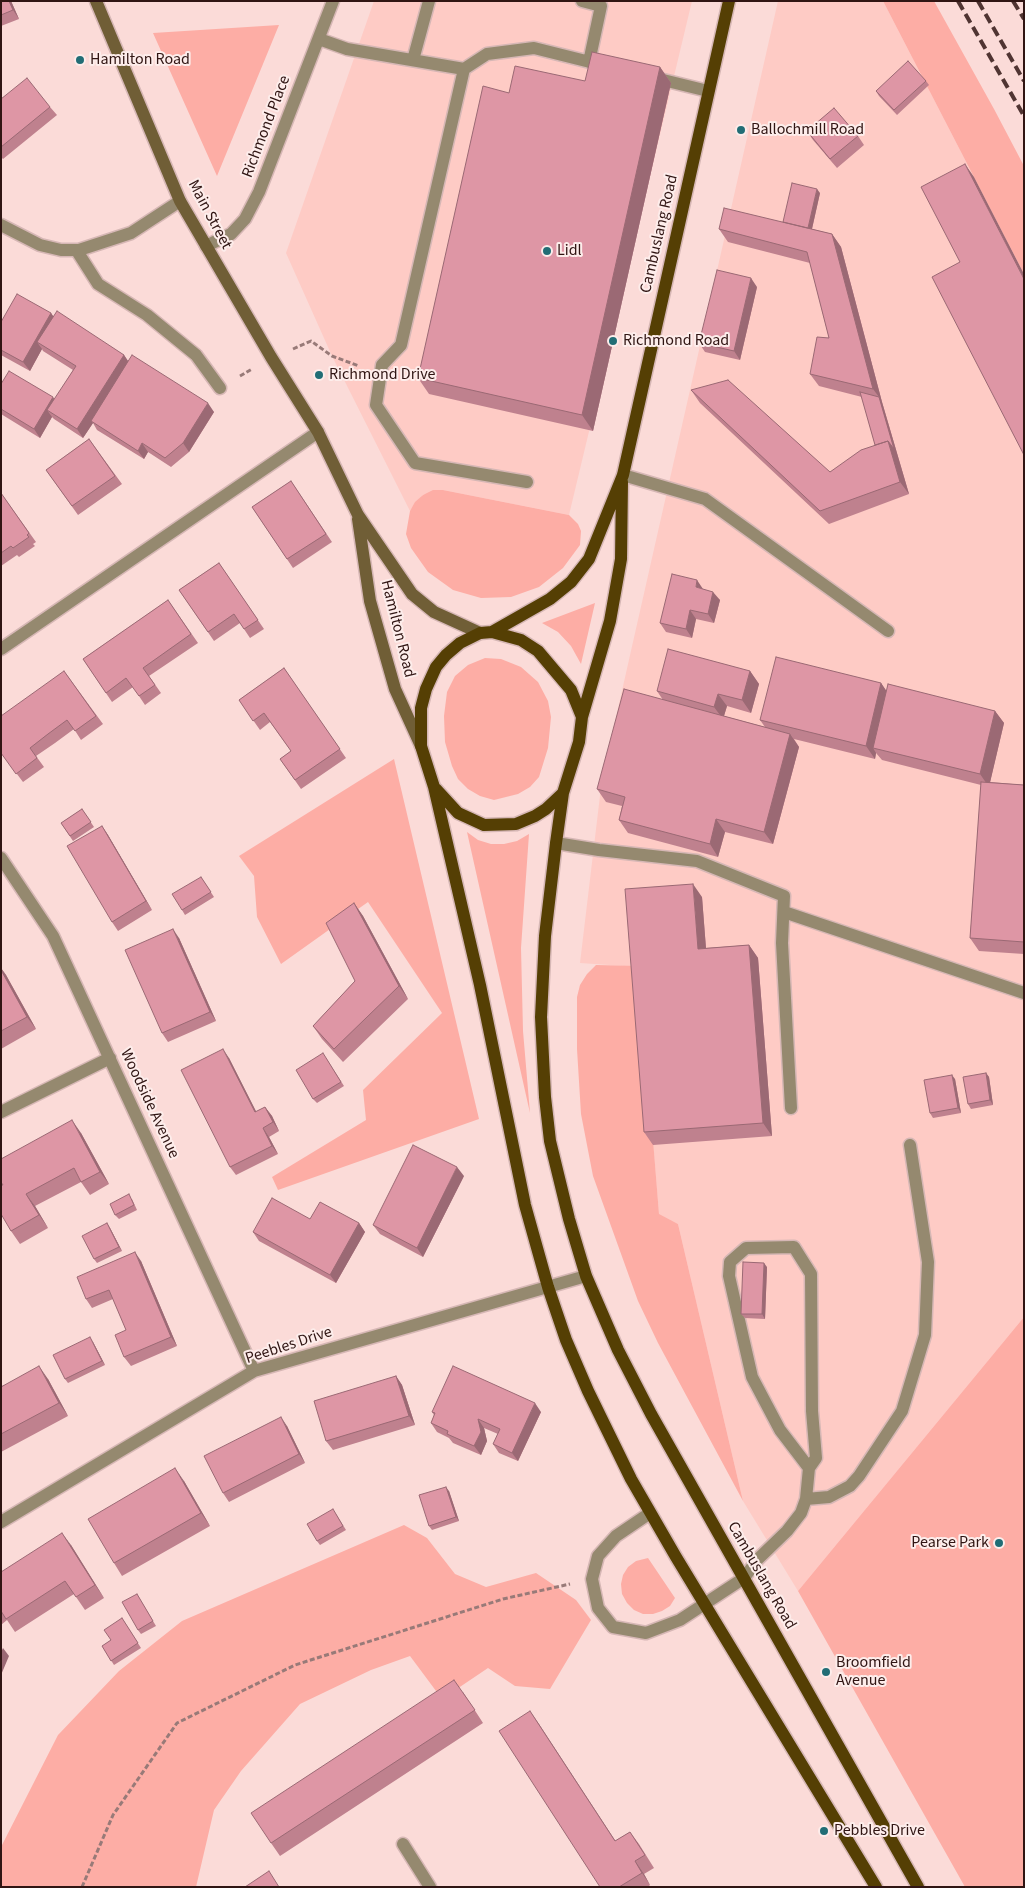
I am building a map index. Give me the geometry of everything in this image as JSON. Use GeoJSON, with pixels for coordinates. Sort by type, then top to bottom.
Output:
{"type":"FeatureCollection","features":[{"type":"Feature","properties":{"kind":"main road","name":"Main Street"},"geometry":{"type":"LineString","coordinates":[[96,1],[180,201],[318,432]]}},
{"type":"Feature","properties":{"kind":"main road","name":"Cambuslang Road"},"geometry":{"type":"LineString","coordinates":[[622,475],[728,1]]}},
{"type":"Feature","properties":{"kind":"main road","name":"Hamilton Road"},"geometry":{"type":"LineString","coordinates":[[318,432],[358,515],[412,594],[434,612],[486,633]]}},
{"type":"Feature","properties":{"kind":"main road"},"geometry":{"type":"LineString","coordinates":[[622,475],[589,559],[572,582],[550,599],[486,633],[460,643],[446,654],[436,667],[426,689],[421,708],[421,746],[434,788],[480,985],[525,1205],[548,1287],[566,1340],[608,1436],[650,1513],[876,1887]]}},
{"type":"Feature","properties":{"kind":"main road"},"geometry":{"type":"LineString","coordinates":[[434,788],[458,813],[484,825],[516,824],[546,809],[563,793],[579,742],[582,717],[610,621],[621,560],[622,475]]}},
{"type":"Feature","properties":{"kind":"main road","name":"Hamilton Road"},"geometry":{"type":"LineString","coordinates":[[358,515],[370,601],[395,689],[421,746]]}},
{"type":"Feature","properties":{"kind":"main road"},"geometry":{"type":"LineString","coordinates":[[486,633],[521,640],[538,651],[571,690],[582,717]]}},
{"type":"Feature","properties":{"kind":"main road","name":"Cambuslang Road"},"geometry":{"type":"LineString","coordinates":[[563,793],[546,936],[542,1008],[544,1097],[550,1141],[559,1182],[586,1276],[618,1350],[686,1479],[918,1887]]}},
{"type":"Feature","properties":{"kind":"street","name":"Richmond Place"},"geometry":{"type":"LineString","coordinates":[[206,246],[231,234],[245,219],[259,192],[333,1]]}},
{"type":"Feature","properties":{"kind":"street"},"geometry":{"type":"LineString","coordinates":[[413,60],[429,1]]}},
{"type":"Feature","properties":{"kind":"street"},"geometry":{"type":"LineString","coordinates":[[582,1],[601,6],[589,62]]}},
{"type":"Feature","properties":{"kind":"street"},"geometry":{"type":"LineString","coordinates":[[319,39],[347,49],[464,70]]}},
{"type":"Feature","properties":{"kind":"street"},"geometry":{"type":"LineString","coordinates":[[527,482],[415,464],[376,405],[382,366],[401,344],[464,70],[487,54],[534,48],[617,68]]}},
{"type":"Feature","properties":{"kind":"street"},"geometry":{"type":"LineString","coordinates":[[644,75],[708,91]]}},
{"type":"Feature","properties":{"kind":"street"},"geometry":{"type":"LineString","coordinates":[[1,225],[40,244],[61,250],[77,251],[131,233],[180,201]]}},
{"type":"Feature","properties":{"kind":"street"},"geometry":{"type":"LineString","coordinates":[[77,251],[98,284],[147,315],[196,355],[220,388]]}},
{"type":"Feature","properties":{"kind":"street"},"geometry":{"type":"LineString","coordinates":[[1,648],[318,432]]}},
{"type":"Feature","properties":{"kind":"street"},"geometry":{"type":"LineString","coordinates":[[622,475],[705,499],[888,631]]}},
{"type":"Feature","properties":{"kind":"street"},"geometry":{"type":"LineString","coordinates":[[556,843],[599,850],[697,860],[784,896],[782,943],[791,1108]]}},
{"type":"Feature","properties":{"kind":"street","name":"Woodside Avenue"},"geometry":{"type":"LineString","coordinates":[[1,858],[53,936],[254,1371]]}},
{"type":"Feature","properties":{"kind":"street"},"geometry":{"type":"LineString","coordinates":[[784,912],[1024,993]]}},
{"type":"Feature","properties":{"kind":"street"},"geometry":{"type":"LineString","coordinates":[[1,1112],[110,1058]]}},
{"type":"Feature","properties":{"kind":"street"},"geometry":{"type":"LineString","coordinates":[[806,1499],[829,1497],[850,1486],[859,1476],[902,1410],[925,1335],[928,1262],[910,1145]]}},
{"type":"Feature","properties":{"kind":"street"},"geometry":{"type":"LineString","coordinates":[[650,1513],[616,1536],[598,1556],[592,1579],[598,1608],[613,1627],[646,1633],[680,1620],[744,1578],[758,1559],[788,1531],[801,1512],[806,1499],[809,1468],[816,1458],[812,1410],[811,1274],[794,1246],[746,1248],[730,1262],[729,1276],[752,1377],[780,1430],[809,1468]]}},
{"type":"Feature","properties":{"kind":"street","name":"Peebles Drive"},"geometry":{"type":"LineString","coordinates":[[1,1522],[254,1371],[586,1276]]}},
{"type":"Feature","properties":{"kind":"street"},"geometry":{"type":"LineString","coordinates":[[403,1844],[430,1887]]}},
{"type":"Feature","properties":{"kind":"path"},"geometry":{"type":"LineString","coordinates":[[82,1887],[113,1815],[177,1723],[295,1666],[503,1599],[592,1579]]}},
{"type":"Feature","properties":{"kind":"shaded area"},"geometry":{"type":"Polygon","coordinates":[[[374,1],[692,1],[569,515],[443,490],[423,495],[410,511],[332,356],[286,253],[374,1]]]}},
{"type":"Feature","properties":{"kind":"shaded area"},"geometry":{"type":"Polygon","coordinates":[[[778,1],[883,1],[1024,274],[1024,1317],[798,1591],[743,1501],[678,1224],[659,1215],[639,967],[580,963],[602,779],[778,1]]]}},
{"type":"Feature","properties":{"kind":"shaded area"},"geometry":{"type":"Polygon","coordinates":[[[883,1],[934,1],[1024,166],[1024,274],[883,1]]]}},
{"type":"Feature","properties":{"kind":"shaded area"},"geometry":{"type":"Polygon","coordinates":[[[279,25],[217,176],[153,33],[279,25]]]}},
{"type":"Feature","properties":{"kind":"shaded area"},"geometry":{"type":"Polygon","coordinates":[[[433,490],[443,490],[569,515],[578,524],[581,531],[580,545],[563,568],[539,587],[511,597],[481,598],[453,590],[428,572],[411,548],[406,534],[410,511],[415,502],[433,490]]]}},
{"type":"Feature","properties":{"kind":"shaded area"},"geometry":{"type":"Polygon","coordinates":[[[595,603],[581,664],[571,646],[558,632],[542,623],[595,603]]]}},
{"type":"Feature","properties":{"kind":"shaded area"},"geometry":{"type":"Polygon","coordinates":[[[485,658],[501,659],[521,667],[538,682],[548,701],[551,717],[548,748],[539,777],[530,787],[518,794],[494,800],[480,796],[468,789],[458,779],[445,742],[444,716],[447,692],[455,676],[468,665],[485,658]]]}},
{"type":"Feature","properties":{"kind":"shaded area"},"geometry":{"type":"Polygon","coordinates":[[[394,759],[479,1119],[278,1190],[272,1177],[366,1120],[363,1090],[442,1013],[368,902],[281,964],[257,917],[254,876],[239,856],[394,759]]]}},
{"type":"Feature","properties":{"kind":"shaded area"},"geometry":{"type":"Polygon","coordinates":[[[467,832],[478,840],[491,844],[517,841],[529,834],[521,948],[523,1031],[530,1113],[467,832]]]}},
{"type":"Feature","properties":{"kind":"shaded area"},"geometry":{"type":"Polygon","coordinates":[[[596,965],[639,966],[659,1214],[678,1224],[743,1501],[658,1343],[638,1301],[593,1176],[581,1114],[577,1049],[577,997],[580,985],[596,965]]]}},
{"type":"Feature","properties":{"kind":"shaded area"},"geometry":{"type":"Polygon","coordinates":[[[1024,1317],[1024,1887],[965,1887],[798,1591],[1024,1317]]]}},
{"type":"Feature","properties":{"kind":"shaded area"},"geometry":{"type":"Polygon","coordinates":[[[404,1525],[427,1538],[455,1574],[486,1587],[536,1573],[576,1600],[591,1620],[550,1689],[515,1686],[488,1668],[442,1699],[410,1656],[371,1670],[300,1704],[241,1771],[214,1810],[196,1887],[1,1887],[1,1847],[58,1735],[119,1671],[182,1621],[404,1525]]]}},
{"type":"Feature","properties":{"kind":"shaded area"},"geometry":{"type":"Polygon","coordinates":[[[648,1558],[675,1598],[670,1606],[662,1611],[653,1614],[643,1614],[634,1610],[627,1603],[622,1594],[621,1584],[623,1575],[628,1567],[636,1561],[648,1558]]]}},
{"type":"Feature","properties":{"kind":"building"},"geometry":{"type":"Polygon","coordinates":[[[1,1],[9,1],[13,10],[1,15],[1,1]]]}},
{"type":"Feature","properties":{"kind":"building","name":"Lidl"},"geometry":{"type":"Polygon","coordinates":[[[592,52],[660,67],[582,415],[418,378],[483,86],[509,93],[515,66],[585,81],[592,52]]]}},
{"type":"Feature","properties":{"kind":"building"},"geometry":{"type":"Polygon","coordinates":[[[908,61],[926,81],[894,110],[876,91],[908,61]]]}},
{"type":"Feature","properties":{"kind":"building"},"geometry":{"type":"Polygon","coordinates":[[[27,78],[50,107],[1,147],[1,99],[27,78]]]}},
{"type":"Feature","properties":{"kind":"building"},"geometry":{"type":"Polygon","coordinates":[[[834,108],[858,136],[830,159],[807,131],[834,108]]]}},
{"type":"Feature","properties":{"kind":"building"},"geometry":{"type":"Polygon","coordinates":[[[965,164],[1024,279],[1024,455],[932,277],[960,262],[921,187],[965,164]]]}},
{"type":"Feature","properties":{"kind":"building"},"geometry":{"type":"Polygon","coordinates":[[[792,183],[817,189],[808,228],[783,222],[792,183]]]}},
{"type":"Feature","properties":{"kind":"building"},"geometry":{"type":"Polygon","coordinates":[[[724,208],[832,234],[873,389],[810,374],[817,337],[829,338],[807,252],[719,229],[724,208]]]}},
{"type":"Feature","properties":{"kind":"building"},"geometry":{"type":"Polygon","coordinates":[[[717,270],[751,278],[734,351],[699,343],[717,270]]]}},
{"type":"Feature","properties":{"kind":"building"},"geometry":{"type":"Polygon","coordinates":[[[17,294],[51,313],[23,362],[1,350],[1,322],[17,294]]]}},
{"type":"Feature","properties":{"kind":"building"},"geometry":{"type":"Polygon","coordinates":[[[57,311],[124,355],[77,429],[47,410],[76,366],[37,342],[57,311]]]}},
{"type":"Feature","properties":{"kind":"building"},"geometry":{"type":"Polygon","coordinates":[[[132,355],[208,403],[183,443],[165,458],[142,443],[138,451],[91,421],[132,355]]]}},
{"type":"Feature","properties":{"kind":"building"},"geometry":{"type":"Polygon","coordinates":[[[9,371],[53,397],[34,429],[1,409],[1,384],[9,371]]]}},
{"type":"Feature","properties":{"kind":"building"},"geometry":{"type":"Polygon","coordinates":[[[728,380],[830,472],[861,450],[888,441],[900,482],[820,511],[691,390],[728,380]]]}},
{"type":"Feature","properties":{"kind":"building"},"geometry":{"type":"Polygon","coordinates":[[[860,392],[879,397],[894,449],[888,441],[875,445],[860,392]]]}},
{"type":"Feature","properties":{"kind":"building"},"geometry":{"type":"Polygon","coordinates":[[[89,439],[115,476],[72,506],[46,470],[89,439]]]}},
{"type":"Feature","properties":{"kind":"building"},"geometry":{"type":"Polygon","coordinates":[[[291,481],[326,534],[287,559],[252,507],[291,481]]]}},
{"type":"Feature","properties":{"kind":"building"},"geometry":{"type":"Polygon","coordinates":[[[1,493],[29,533],[27,535],[29,537],[13,548],[11,546],[1,553],[1,493]]]}},
{"type":"Feature","properties":{"kind":"building"},"geometry":{"type":"Polygon","coordinates":[[[219,563],[258,620],[244,629],[234,614],[208,632],[179,590],[219,563]]]}},
{"type":"Feature","properties":{"kind":"building"},"geometry":{"type":"Polygon","coordinates":[[[672,574],[697,580],[696,587],[713,592],[708,614],[690,610],[686,629],[660,623],[672,574]]]}},
{"type":"Feature","properties":{"kind":"building"},"geometry":{"type":"Polygon","coordinates":[[[168,600],[191,634],[143,668],[155,685],[139,696],[126,678],[106,693],[83,659],[168,600]]]}},
{"type":"Feature","properties":{"kind":"building"},"geometry":{"type":"Polygon","coordinates":[[[668,649],[750,671],[742,700],[718,694],[714,707],[657,691],[668,649]]]}},
{"type":"Feature","properties":{"kind":"building"},"geometry":{"type":"Polygon","coordinates":[[[776,657],[881,683],[866,746],[760,720],[776,657]]]}},
{"type":"Feature","properties":{"kind":"building"},"geometry":{"type":"Polygon","coordinates":[[[284,668],[340,749],[295,780],[280,759],[291,751],[264,713],[253,721],[239,700],[284,668]]]}},
{"type":"Feature","properties":{"kind":"building"},"geometry":{"type":"Polygon","coordinates":[[[64,671],[96,716],[75,731],[67,720],[30,748],[37,758],[16,774],[1,753],[1,716],[64,671]]]}},
{"type":"Feature","properties":{"kind":"building"},"geometry":{"type":"Polygon","coordinates":[[[888,684],[995,711],[980,774],[873,748],[888,684]]]}},
{"type":"Feature","properties":{"kind":"building"},"geometry":{"type":"Polygon","coordinates":[[[624,689],[790,734],[764,832],[716,819],[710,844],[619,820],[625,797],[597,789],[624,689]]]}},
{"type":"Feature","properties":{"kind":"building"},"geometry":{"type":"Polygon","coordinates":[[[981,782],[1024,785],[1024,942],[970,938],[981,782]]]}},
{"type":"Feature","properties":{"kind":"building"},"geometry":{"type":"Polygon","coordinates":[[[82,809],[91,822],[70,836],[61,823],[82,809]]]}},
{"type":"Feature","properties":{"kind":"building"},"geometry":{"type":"Polygon","coordinates":[[[102,826],[146,901],[112,922],[67,846],[102,826]]]}},
{"type":"Feature","properties":{"kind":"building"},"geometry":{"type":"Polygon","coordinates":[[[201,877],[211,892],[182,910],[172,894],[201,877]]]}},
{"type":"Feature","properties":{"kind":"building"},"geometry":{"type":"Polygon","coordinates":[[[693,884],[698,949],[749,945],[763,1123],[644,1132],[625,889],[693,884]]]}},
{"type":"Feature","properties":{"kind":"building"},"geometry":{"type":"Polygon","coordinates":[[[354,903],[399,986],[334,1049],[313,1026],[355,981],[326,923],[354,903]]]}},
{"type":"Feature","properties":{"kind":"building"},"geometry":{"type":"Polygon","coordinates":[[[173,929],[210,1012],[162,1033],[125,950],[173,929]]]}},
{"type":"Feature","properties":{"kind":"building"},"geometry":{"type":"Polygon","coordinates":[[[1,970],[27,1017],[1,1031],[1,970]]]}},
{"type":"Feature","properties":{"kind":"building"},"geometry":{"type":"Polygon","coordinates":[[[223,1049],[255,1112],[265,1107],[273,1122],[263,1128],[272,1146],[230,1167],[181,1070],[223,1049]]]}},
{"type":"Feature","properties":{"kind":"building"},"geometry":{"type":"Polygon","coordinates":[[[323,1053],[341,1082],[313,1099],[296,1070],[323,1053]]]}},
{"type":"Feature","properties":{"kind":"building"},"geometry":{"type":"Polygon","coordinates":[[[986,1073],[990,1100],[968,1104],[963,1077],[986,1073]]]}},
{"type":"Feature","properties":{"kind":"building"},"geometry":{"type":"Polygon","coordinates":[[[952,1075],[958,1108],[930,1113],[924,1080],[952,1075]]]}},
{"type":"Feature","properties":{"kind":"building"},"geometry":{"type":"Polygon","coordinates":[[[72,1120],[100,1172],[81,1182],[74,1168],[26,1194],[39,1215],[11,1231],[1,1214],[1,1185],[3,1185],[1,1182],[1,1159],[72,1120]]]}},
{"type":"Feature","properties":{"kind":"building"},"geometry":{"type":"Polygon","coordinates":[[[413,1145],[457,1167],[417,1248],[373,1225],[413,1145]]]}},
{"type":"Feature","properties":{"kind":"building"},"geometry":{"type":"Polygon","coordinates":[[[129,1194],[134,1205],[115,1215],[110,1204],[129,1194]]]}},
{"type":"Feature","properties":{"kind":"building"},"geometry":{"type":"Polygon","coordinates":[[[272,1198],[310,1219],[320,1202],[359,1223],[330,1275],[253,1232],[272,1198]]]}},
{"type":"Feature","properties":{"kind":"building"},"geometry":{"type":"Polygon","coordinates":[[[107,1223],[119,1247],[94,1259],[82,1236],[107,1223]]]}},
{"type":"Feature","properties":{"kind":"building"},"geometry":{"type":"Polygon","coordinates":[[[135,1252],[171,1337],[124,1357],[115,1335],[126,1330],[109,1290],[86,1299],[77,1277],[135,1252]]]}},
{"type":"Feature","properties":{"kind":"building"},"geometry":{"type":"Polygon","coordinates":[[[743,1262],[764,1263],[762,1314],[741,1314],[743,1262]]]}},
{"type":"Feature","properties":{"kind":"building"},"geometry":{"type":"Polygon","coordinates":[[[90,1337],[102,1361],[65,1379],[53,1355],[90,1337]]]}},
{"type":"Feature","properties":{"kind":"building"},"geometry":{"type":"Polygon","coordinates":[[[39,1366],[59,1403],[1,1434],[1,1387],[39,1366]]]}},
{"type":"Feature","properties":{"kind":"building"},"geometry":{"type":"Polygon","coordinates":[[[453,1366],[535,1403],[512,1453],[493,1444],[500,1429],[478,1419],[481,1432],[474,1446],[447,1434],[448,1431],[431,1423],[435,1413],[432,1412],[453,1366]]]}},
{"type":"Feature","properties":{"kind":"building"},"geometry":{"type":"Polygon","coordinates":[[[396,1376],[409,1416],[326,1441],[314,1401],[396,1376]]]}},
{"type":"Feature","properties":{"kind":"building"},"geometry":{"type":"Polygon","coordinates":[[[281,1417],[299,1454],[223,1493],[204,1456],[281,1417]]]}},
{"type":"Feature","properties":{"kind":"building"},"geometry":{"type":"Polygon","coordinates":[[[175,1468],[201,1513],[114,1563],[88,1519],[175,1468]]]}},
{"type":"Feature","properties":{"kind":"building"},"geometry":{"type":"Polygon","coordinates":[[[446,1487],[456,1517],[429,1526],[419,1495],[446,1487]]]}},
{"type":"Feature","properties":{"kind":"building"},"geometry":{"type":"Polygon","coordinates":[[[333,1509],[343,1526],[317,1541],[307,1524],[333,1509]]]}},
{"type":"Feature","properties":{"kind":"building"},"geometry":{"type":"Polygon","coordinates":[[[62,1533],[95,1585],[76,1597],[65,1581],[6,1619],[1,1611],[1,1572],[62,1533]]]}},
{"type":"Feature","properties":{"kind":"building"},"geometry":{"type":"Polygon","coordinates":[[[137,1594],[153,1621],[138,1630],[122,1602],[137,1594]]]}},
{"type":"Feature","properties":{"kind":"building"},"geometry":{"type":"Polygon","coordinates":[[[122,1618],[138,1643],[111,1661],[102,1646],[111,1640],[104,1630],[122,1618]]]}},
{"type":"Feature","properties":{"kind":"building"},"geometry":{"type":"Polygon","coordinates":[[[454,1680],[475,1710],[271,1843],[251,1813],[454,1680]]]}},
{"type":"Feature","properties":{"kind":"building"},"geometry":{"type":"Polygon","coordinates":[[[530,1711],[615,1841],[630,1832],[645,1855],[635,1861],[642,1873],[619,1887],[600,1887],[499,1731],[530,1711]]]}},
{"type":"Feature","properties":{"kind":"building"},"geometry":{"type":"Polygon","coordinates":[[[269,1871],[279,1887],[245,1887],[269,1871]]]}},
{"type":"Feature","properties":{"kind":"railway"},"geometry":{"type":"LineString","coordinates":[[958,1],[1024,116]]}},
{"type":"Feature","properties":{"kind":"railway"},"geometry":{"type":"LineString","coordinates":[[978,1],[1024,81]]}},
{"type":"Feature","properties":{"kind":"railway"},"geometry":{"type":"LineString","coordinates":[[1013,1],[1024,19]]}},
{"type":"Feature","properties":{"kind":"place","name":"Hamilton Road"},"geometry":{"type":"Point","coordinates":[80,60]}},
{"type":"Feature","properties":{"kind":"place","name":"Ballochmill Road"},"geometry":{"type":"Point","coordinates":[741,130]}},
{"type":"Feature","properties":{"kind":"place","name":"Lidl"},"geometry":{"type":"Point","coordinates":[547,251]}},
{"type":"Feature","properties":{"kind":"place","name":"Richmond Road"},"geometry":{"type":"Point","coordinates":[613,341]}},
{"type":"Feature","properties":{"kind":"place","name":"Richmond Drive"},"geometry":{"type":"Point","coordinates":[319,375]}},
{"type":"Feature","properties":{"kind":"place","name":"Pearse Park"},"geometry":{"type":"Point","coordinates":[999,1543]}},
{"type":"Feature","properties":{"kind":"place","name":"Broomfield Avenue"},"geometry":{"type":"Point","coordinates":[826,1672]}},
{"type":"Feature","properties":{"kind":"place","name":"Pebbles Drive"},"geometry":{"type":"Point","coordinates":[824,1831]}}]}
